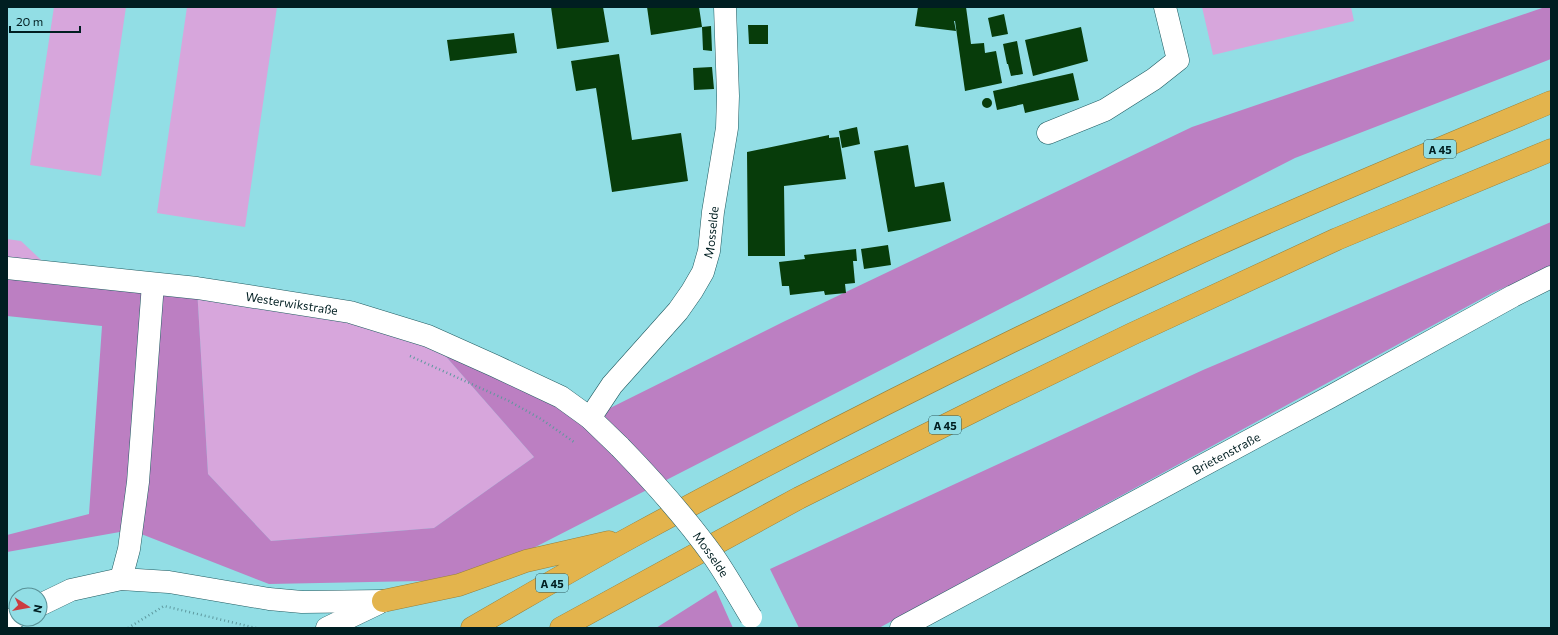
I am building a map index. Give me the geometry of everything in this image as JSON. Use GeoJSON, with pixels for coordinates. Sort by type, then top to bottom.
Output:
{"type":"FeatureCollection","features":[{"type":"Feature","properties":{"kind":"highway","name":"A 45"},"geometry":{"type":"LineString","coordinates":[[472,628],[631,537],[907,393],[1202,252],[1328,196],[1551,102]]}},
{"type":"Feature","properties":{"kind":"highway","name":"A 45"},"geometry":{"type":"LineString","coordinates":[[561,628],[799,498],[1118,340],[1337,239],[1551,150]]}},
{"type":"Feature","properties":{"kind":"highway"},"geometry":{"type":"LineString","coordinates":[[383,601],[459,585],[526,561],[631,537]]}},
{"type":"Feature","properties":{"kind":"street","name":"Mosselde"},"geometry":{"type":"LineString","coordinates":[[590,418],[612,385],[678,311],[703,272],[709,251],[713,212],[727,128],[728,96],[724,7]]}},
{"type":"Feature","properties":{"kind":"street"},"geometry":{"type":"LineString","coordinates":[[1048,133],[1105,110],[1154,79],[1178,60],[1165,7]]}},
{"type":"Feature","properties":{"kind":"street","name":"Westerwikstraße"},"geometry":{"type":"LineString","coordinates":[[7,268],[251,296],[350,312],[428,336],[561,397]]}},
{"type":"Feature","properties":{"kind":"street","name":"Brietenstraße"},"geometry":{"type":"LineString","coordinates":[[901,628],[1330,397],[1513,296],[1551,277]]}},
{"type":"Feature","properties":{"kind":"street"},"geometry":{"type":"LineString","coordinates":[[120,579],[129,549],[138,482],[153,284]]}},
{"type":"Feature","properties":{"kind":"street","name":"Mosselde"},"geometry":{"type":"LineString","coordinates":[[561,397],[590,418],[656,484],[714,558],[754,623]]}},
{"type":"Feature","properties":{"kind":"street"},"geometry":{"type":"LineString","coordinates":[[48,600],[71,590],[120,579],[169,582],[269,599],[295,601],[383,601]]}},
{"type":"Feature","properties":{"kind":"street"},"geometry":{"type":"LineString","coordinates":[[327,628],[383,601]]}},
{"type":"Feature","properties":{"kind":"path"},"geometry":{"type":"LineString","coordinates":[[405,354],[509,401],[541,419],[574,442]]}},
{"type":"Feature","properties":{"kind":"path"},"geometry":{"type":"LineString","coordinates":[[128,628],[164,606],[256,628]]}},
{"type":"Feature","properties":{"kind":"shaded area"},"geometry":{"type":"Polygon","coordinates":[[[54,7],[126,7],[101,176],[30,165],[54,7]]]}},
{"type":"Feature","properties":{"kind":"shaded area"},"geometry":{"type":"Polygon","coordinates":[[[187,7],[277,7],[245,227],[157,213],[187,7]]]}},
{"type":"Feature","properties":{"kind":"shaded area"},"geometry":{"type":"Polygon","coordinates":[[[1202,7],[1351,7],[1354,21],[1213,55],[1202,7]]]}},
{"type":"Feature","properties":{"kind":"shaded area"},"geometry":{"type":"Polygon","coordinates":[[[1545,7],[1551,7],[1551,59],[1295,158],[471,580],[269,584],[131,530],[7,552],[7,535],[89,514],[102,326],[7,316],[7,268],[197,288],[208,474],[271,541],[434,528],[534,457],[428,336],[590,418],[783,322],[1192,127],[1545,7]]]}},
{"type":"Feature","properties":{"kind":"shaded area"},"geometry":{"type":"Polygon","coordinates":[[[1551,222],[1551,267],[1492,293],[879,628],[799,628],[770,569],[1203,370],[1551,222]]]}},
{"type":"Feature","properties":{"kind":"shaded area"},"geometry":{"type":"Polygon","coordinates":[[[7,239],[21,241],[56,274],[7,268],[7,239]]]}},
{"type":"Feature","properties":{"kind":"shaded area"},"geometry":{"type":"Polygon","coordinates":[[[197,288],[428,336],[534,457],[434,528],[271,541],[208,474],[197,288]]]}},
{"type":"Feature","properties":{"kind":"shaded area"},"geometry":{"type":"Polygon","coordinates":[[[716,590],[733,628],[656,628],[716,590]]]}},
{"type":"Feature","properties":{"kind":"building"},"geometry":{"type":"Polygon","coordinates":[[[551,7],[603,7],[609,42],[557,49],[551,7]]]}},
{"type":"Feature","properties":{"kind":"building"},"geometry":{"type":"Polygon","coordinates":[[[647,7],[699,7],[702,27],[651,35],[647,7]]]}},
{"type":"Feature","properties":{"kind":"building"},"geometry":{"type":"Polygon","coordinates":[[[918,7],[966,7],[971,44],[984,43],[985,53],[996,51],[1002,83],[965,91],[955,21],[956,31],[915,26],[918,7]]]}},
{"type":"Feature","properties":{"kind":"building"},"geometry":{"type":"Polygon","coordinates":[[[1004,14],[1008,34],[992,37],[988,18],[1004,14]]]}},
{"type":"Feature","properties":{"kind":"building"},"geometry":{"type":"Polygon","coordinates":[[[748,25],[768,25],[768,44],[749,44],[748,25]]]}},
{"type":"Feature","properties":{"kind":"building"},"geometry":{"type":"Polygon","coordinates":[[[711,26],[712,51],[703,50],[702,27],[711,26]]]}},
{"type":"Feature","properties":{"kind":"building"},"geometry":{"type":"Polygon","coordinates":[[[1081,27],[1088,61],[1033,76],[1025,40],[1081,27]]]}},
{"type":"Feature","properties":{"kind":"building"},"geometry":{"type":"Polygon","coordinates":[[[514,33],[517,53],[450,61],[447,40],[514,33]]]}},
{"type":"Feature","properties":{"kind":"building"},"geometry":{"type":"Polygon","coordinates":[[[1017,41],[1023,74],[1011,76],[1003,44],[1017,41]]]}},
{"type":"Feature","properties":{"kind":"building"},"geometry":{"type":"Polygon","coordinates":[[[619,54],[632,140],[681,133],[688,181],[612,192],[596,88],[576,91],[571,61],[619,54]]]}},
{"type":"Feature","properties":{"kind":"building"},"geometry":{"type":"Polygon","coordinates":[[[712,67],[714,89],[694,90],[693,68],[712,67]]]}},
{"type":"Feature","properties":{"kind":"building"},"geometry":{"type":"Polygon","coordinates":[[[1073,73],[1079,100],[1025,113],[1023,104],[997,110],[993,91],[1073,73]]]}},
{"type":"Feature","properties":{"kind":"building"},"geometry":{"type":"Polygon","coordinates":[[[985,98],[989,98],[991,99],[991,107],[985,108],[982,105],[982,101],[985,98]]]}},
{"type":"Feature","properties":{"kind":"building"},"geometry":{"type":"Polygon","coordinates":[[[857,127],[860,144],[842,148],[839,131],[857,127]]]}},
{"type":"Feature","properties":{"kind":"building"},"geometry":{"type":"Polygon","coordinates":[[[829,135],[829,138],[839,137],[846,179],[784,186],[785,256],[748,256],[747,152],[829,135]]]}},
{"type":"Feature","properties":{"kind":"building"},"geometry":{"type":"Polygon","coordinates":[[[908,145],[915,187],[944,182],[951,221],[888,232],[874,151],[908,145]]]}},
{"type":"Feature","properties":{"kind":"building"},"geometry":{"type":"Polygon","coordinates":[[[888,245],[891,265],[864,269],[861,249],[888,245]]]}},
{"type":"Feature","properties":{"kind":"building"},"geometry":{"type":"Polygon","coordinates":[[[856,249],[857,261],[853,261],[855,283],[845,284],[846,293],[825,295],[824,291],[790,295],[789,286],[782,286],[779,262],[805,259],[804,255],[856,249]]]}}]}
